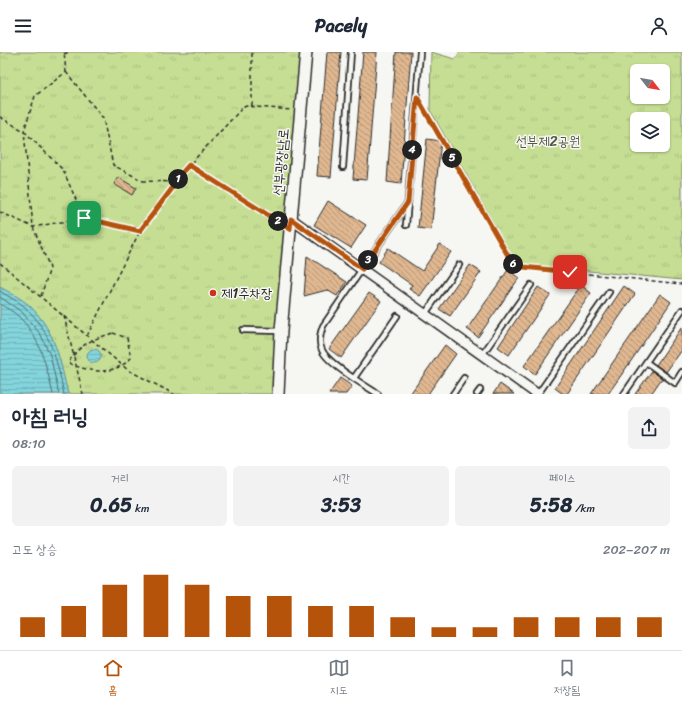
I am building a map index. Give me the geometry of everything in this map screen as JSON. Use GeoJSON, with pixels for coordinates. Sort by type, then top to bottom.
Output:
{"type":"FeatureCollection","features":[{"type":"Feature","properties":{"kind":"street","name":"선부광장남로"},"geometry":{"type":"LineString","coordinates":[[278,394],[306,52]]}},
{"type":"Feature","properties":{"kind":"street"},"geometry":{"type":"LineString","coordinates":[[291,224],[362,269],[538,394]]}},
{"type":"Feature","properties":{"kind":"lane"},"geometry":{"type":"LineString","coordinates":[[343,167],[350,52]]}},
{"type":"Feature","properties":{"kind":"lane"},"geometry":{"type":"LineString","coordinates":[[406,225],[420,52]]}},
{"type":"Feature","properties":{"kind":"lane"},"geometry":{"type":"LineString","coordinates":[[378,394],[328,360],[320,343],[320,335],[323,326],[408,202]]}},
{"type":"Feature","properties":{"kind":"lane"},"geometry":{"type":"LineString","coordinates":[[425,314],[459,265]]}},
{"type":"Feature","properties":{"kind":"lane"},"geometry":{"type":"LineString","coordinates":[[482,355],[531,285]]}},
{"type":"Feature","properties":{"kind":"lane"},"geometry":{"type":"LineString","coordinates":[[538,394],[609,292]]}},
{"type":"Feature","properties":{"kind":"lane"},"geometry":{"type":"LineString","coordinates":[[624,394],[682,310]]}},
{"type":"Feature","properties":{"kind":"lane"},"geometry":{"type":"LineString","coordinates":[[354,378],[397,316]]}},
{"type":"Feature","properties":{"kind":"lane"},"geometry":{"type":"LineString","coordinates":[[242,330],[282,331]]}},
{"type":"Feature","properties":{"kind":"lane"},"geometry":{"type":"LineString","coordinates":[[646,362],[675,382],[682,372]]}},
{"type":"Feature","properties":{"kind":"lane"},"geometry":{"type":"LineString","coordinates":[[453,394],[464,378]]}},
{"type":"Feature","properties":{"kind":"path"},"geometry":{"type":"LineString","coordinates":[[69,52],[64,53],[66,72],[103,118],[113,165],[143,181],[177,182]]}},
{"type":"Feature","properties":{"kind":"path"},"geometry":{"type":"LineString","coordinates":[[252,52],[252,107]]}},
{"type":"Feature","properties":{"kind":"path"},"geometry":{"type":"LineString","coordinates":[[41,296],[50,268],[33,227],[24,132],[35,96],[66,72]]}},
{"type":"Feature","properties":{"kind":"path"},"geometry":{"type":"LineString","coordinates":[[417,97],[514,266],[682,284]]}},
{"type":"Feature","properties":{"kind":"path"},"geometry":{"type":"LineString","coordinates":[[86,336],[140,231],[177,182],[181,174],[244,106],[301,111]]}},
{"type":"Feature","properties":{"kind":"path"},"geometry":{"type":"LineString","coordinates":[[0,117],[24,132],[63,170],[84,218]]}},
{"type":"Feature","properties":{"kind":"path"},"geometry":{"type":"LineString","coordinates":[[189,165],[291,224]]}},
{"type":"Feature","properties":{"kind":"path"},"geometry":{"type":"LineString","coordinates":[[0,212],[33,227],[84,218],[140,231]]}},
{"type":"Feature","properties":{"kind":"path"},"geometry":{"type":"LineString","coordinates":[[0,263],[128,370],[174,394]]}},
{"type":"Feature","properties":{"kind":"path"},"geometry":{"type":"LineString","coordinates":[[64,316],[83,394]]}},
{"type":"Feature","properties":{"kind":"path"},"geometry":{"type":"LineString","coordinates":[[113,333],[127,338],[131,358],[123,366],[107,372],[96,371],[68,363],[73,355],[92,340],[113,333]]}},
{"type":"Feature","properties":{"kind":"green space"},"geometry":{"type":"Polygon","coordinates":[[[0,52],[300,52],[273,394],[0,394],[0,52]]]}},
{"type":"Feature","properties":{"kind":"green space","name":"선부제2공원"},"geometry":{"type":"Polygon","coordinates":[[[431,52],[455,59],[460,52],[682,52],[682,280],[516,264],[430,110],[431,52]]]}},
{"type":"Feature","properties":{"kind":"water"},"geometry":{"type":"Polygon","coordinates":[[[0,287],[29,305],[45,325],[56,346],[68,394],[0,394],[0,287]]]}},
{"type":"Feature","properties":{"kind":"water"},"geometry":{"type":"Polygon","coordinates":[[[91,349],[97,349],[101,353],[101,359],[97,363],[91,363],[87,359],[87,353],[91,349]]]}},
{"type":"Feature","properties":{"kind":"building"},"geometry":{"type":"Polygon","coordinates":[[[327,52],[341,52],[331,177],[317,176],[327,52]]]}},
{"type":"Feature","properties":{"kind":"building"},"geometry":{"type":"Polygon","coordinates":[[[363,52],[377,52],[367,180],[353,179],[363,52]]]}},
{"type":"Feature","properties":{"kind":"building"},"geometry":{"type":"Polygon","coordinates":[[[396,52],[411,52],[401,184],[387,182],[396,52]]]}},
{"type":"Feature","properties":{"kind":"building"},"geometry":{"type":"Polygon","coordinates":[[[427,139],[441,141],[431,230],[418,228],[427,139]]]}},
{"type":"Feature","properties":{"kind":"building"},"geometry":{"type":"Polygon","coordinates":[[[118,177],[136,188],[132,195],[114,184],[118,177]]]}},
{"type":"Feature","properties":{"kind":"building"},"geometry":{"type":"Polygon","coordinates":[[[328,201],[366,225],[351,248],[314,225],[328,201]]]}},
{"type":"Feature","properties":{"kind":"building"},"geometry":{"type":"Polygon","coordinates":[[[440,244],[451,252],[420,296],[409,289],[412,285],[379,262],[388,248],[422,271],[440,244]]]}},
{"type":"Feature","properties":{"kind":"building"},"geometry":{"type":"Polygon","coordinates":[[[307,256],[347,282],[337,296],[327,290],[304,296],[307,256]]]}},
{"type":"Feature","properties":{"kind":"building"},"geometry":{"type":"Polygon","coordinates":[[[470,265],[481,272],[450,316],[439,309],[470,265]]]}},
{"type":"Feature","properties":{"kind":"building"},"geometry":{"type":"Polygon","coordinates":[[[508,270],[519,278],[478,337],[467,329],[508,270]]]}},
{"type":"Feature","properties":{"kind":"building"},"geometry":{"type":"Polygon","coordinates":[[[581,285],[591,293],[535,374],[524,366],[581,285]]]}},
{"type":"Feature","properties":{"kind":"building"},"geometry":{"type":"Polygon","coordinates":[[[624,286],[635,294],[567,394],[563,394],[555,388],[624,286]]]}},
{"type":"Feature","properties":{"kind":"building"},"geometry":{"type":"Polygon","coordinates":[[[538,287],[550,295],[509,355],[498,347],[538,287]]]}},
{"type":"Feature","properties":{"kind":"building"},"geometry":{"type":"Polygon","coordinates":[[[369,293],[381,301],[341,358],[329,349],[369,293]]]}},
{"type":"Feature","properties":{"kind":"building"},"geometry":{"type":"Polygon","coordinates":[[[660,294],[671,302],[631,361],[608,394],[591,394],[660,294]]]}},
{"type":"Feature","properties":{"kind":"building"},"geometry":{"type":"Polygon","coordinates":[[[682,327],[682,350],[666,372],[656,365],[682,327]]]}},
{"type":"Feature","properties":{"kind":"building"},"geometry":{"type":"Polygon","coordinates":[[[445,345],[456,354],[428,394],[410,394],[445,345]]]}},
{"type":"Feature","properties":{"kind":"building"},"geometry":{"type":"Polygon","coordinates":[[[652,371],[662,378],[651,394],[635,394],[652,371]]]}},
{"type":"Feature","properties":{"kind":"building"},"geometry":{"type":"Polygon","coordinates":[[[340,378],[352,386],[346,394],[329,394],[340,378]]]}},
{"type":"Feature","properties":{"kind":"building"},"geometry":{"type":"Polygon","coordinates":[[[500,384],[514,394],[493,394],[500,384]]]}},
{"type":"Feature","properties":{"kind":"place","name":"제1주차장"},"geometry":{"type":"Point","coordinates":[213,293]}},
{"type":"Feature","properties":{"kind":"route"},"geometry":{"type":"LineString","coordinates":[[84,218],[140,231],[189,165],[290,229],[291,219],[362,269],[408,202],[417,97],[514,266],[570,272]]}}]}
